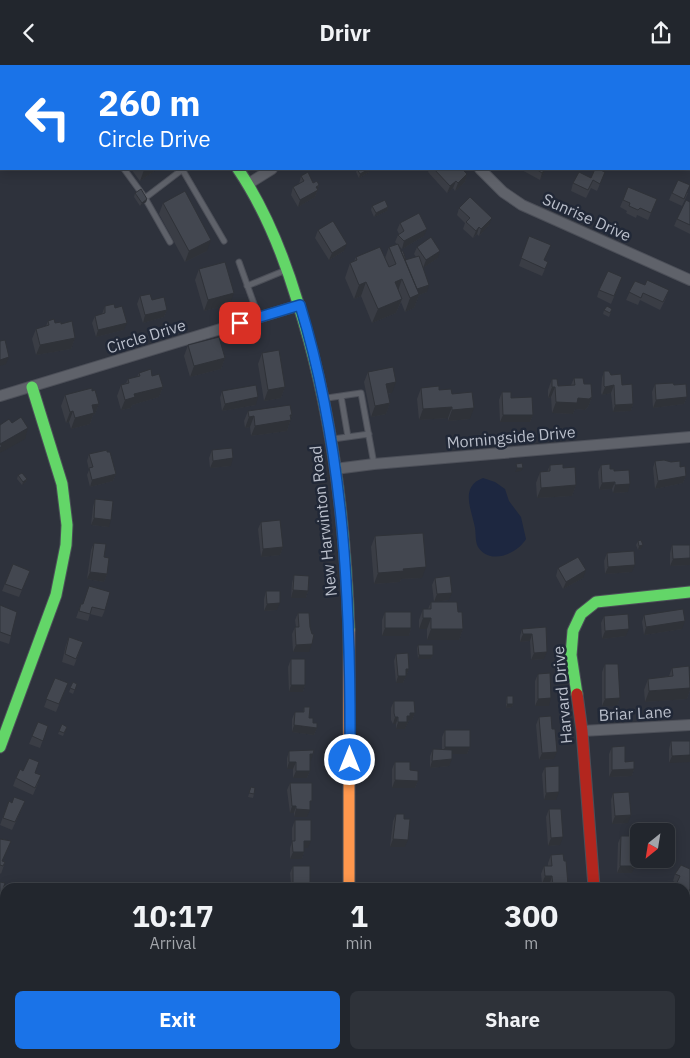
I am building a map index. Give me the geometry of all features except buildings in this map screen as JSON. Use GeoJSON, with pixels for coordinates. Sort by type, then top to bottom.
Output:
{"type":"FeatureCollection","features":[{"type":"Feature","properties":{"kind":"street","name":"New Harwinton Road"},"geometry":{"type":"LineString","coordinates":[[239,170],[248,184],[287,270],[300,305],[324,399],[335,469],[349,603],[349,883]]}},
{"type":"Feature","properties":{"kind":"street"},"geometry":{"type":"LineString","coordinates":[[248,184],[270,170]]}},
{"type":"Feature","properties":{"kind":"street","name":"Sunrise Drive"},"geometry":{"type":"LineString","coordinates":[[481,170],[503,192],[522,205],[690,279]]}},
{"type":"Feature","properties":{"kind":"street","name":"Circle Drive"},"geometry":{"type":"LineString","coordinates":[[0,396],[300,305]]}},
{"type":"Feature","properties":{"kind":"street"},"geometry":{"type":"LineString","coordinates":[[0,747],[51,609],[62,571],[66,544],[65,511],[60,476],[32,387]]}},
{"type":"Feature","properties":{"kind":"street","name":"Morningside Drive"},"geometry":{"type":"LineString","coordinates":[[335,469],[690,437]]}},
{"type":"Feature","properties":{"kind":"street","name":"Harvard Drive"},"geometry":{"type":"LineString","coordinates":[[594,883],[582,731],[571,655],[573,631],[581,614],[596,602],[690,592]]}},
{"type":"Feature","properties":{"kind":"street","name":"Briar Lane"},"geometry":{"type":"LineString","coordinates":[[582,731],[690,725]]}},
{"type":"Feature","properties":{"kind":"lane"},"geometry":{"type":"LineString","coordinates":[[125,170],[145,198],[170,242]]}},
{"type":"Feature","properties":{"kind":"lane"},"geometry":{"type":"LineString","coordinates":[[145,198],[182,170]]}},
{"type":"Feature","properties":{"kind":"lane"},"geometry":{"type":"LineString","coordinates":[[184,170],[224,241]]}},
{"type":"Feature","properties":{"kind":"lane"},"geometry":{"type":"LineString","coordinates":[[239,262],[258,317]]}},
{"type":"Feature","properties":{"kind":"lane"},"geometry":{"type":"LineString","coordinates":[[248,286],[287,270]]}},
{"type":"Feature","properties":{"kind":"lane"},"geometry":{"type":"LineString","coordinates":[[324,399],[361,393],[374,464]]}},
{"type":"Feature","properties":{"kind":"lane"},"geometry":{"type":"LineString","coordinates":[[341,396],[348,437]]}},
{"type":"Feature","properties":{"kind":"lane"},"geometry":{"type":"LineString","coordinates":[[330,439],[369,434]]}},
{"type":"Feature","properties":{"kind":"water"},"geometry":{"type":"Polygon","coordinates":[[[483,478],[495,482],[505,489],[509,501],[521,517],[526,539],[517,549],[496,557],[483,553],[478,547],[470,507],[469,493],[471,487],[483,478]]]}},
{"type":"Feature","properties":{"kind":"traffic: fast"},"geometry":{"type":"LineString","coordinates":[[239,170],[265,216],[286,266],[319,381],[335,463],[344,546],[349,630]]}},
{"type":"Feature","properties":{"kind":"traffic: fast"},"geometry":{"type":"LineString","coordinates":[[0,747],[56,595],[66,545],[67,525],[62,484],[32,387]]}},
{"type":"Feature","properties":{"kind":"traffic: fast"},"geometry":{"type":"LineString","coordinates":[[577,694],[571,655],[573,631],[581,614],[596,602],[690,592]]}},
{"type":"Feature","properties":{"kind":"traffic: slow"},"geometry":{"type":"LineString","coordinates":[[349,630],[349,883]]}},
{"type":"Feature","properties":{"kind":"traffic: jam"},"geometry":{"type":"LineString","coordinates":[[577,694],[582,731],[594,883]]}},
{"type":"Feature","properties":{"kind":"route"},"geometry":{"type":"LineString","coordinates":[[240,323],[300,305],[309,334],[326,405],[340,503],[349,603],[350,760]]}}]}
